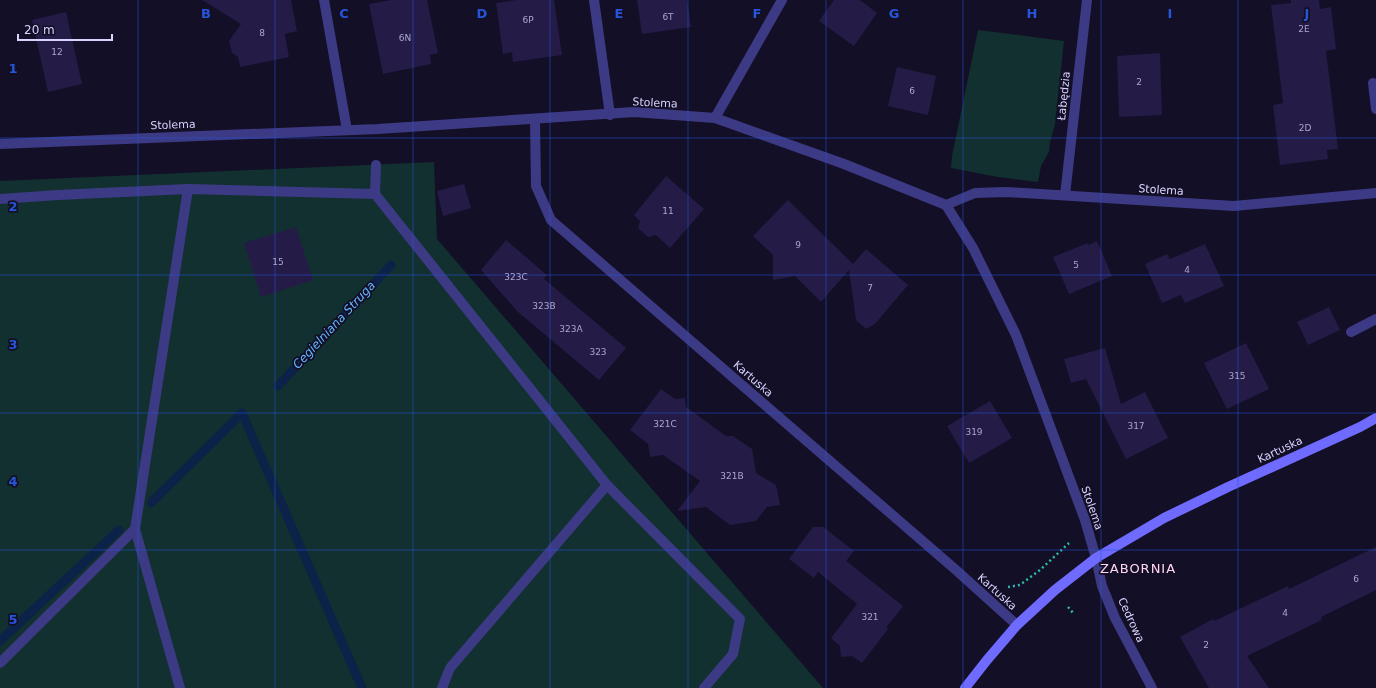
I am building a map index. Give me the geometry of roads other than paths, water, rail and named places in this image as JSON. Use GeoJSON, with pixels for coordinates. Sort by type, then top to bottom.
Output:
{"type":"FeatureCollection","features":[{"type":"Feature","properties":{"kind":"street"},"geometry":{"type":"LineString","coordinates":[[324,0],[347,130]]}},
{"type":"Feature","properties":{"kind":"street"},"geometry":{"type":"LineString","coordinates":[[594,0],[610,115]]}},
{"type":"Feature","properties":{"kind":"street"},"geometry":{"type":"LineString","coordinates":[[715,118],[782,0]]}},
{"type":"Feature","properties":{"kind":"street","name":"Łabędzia"},"geometry":{"type":"LineString","coordinates":[[1065,195],[1087,0]]}},
{"type":"Feature","properties":{"kind":"street"},"geometry":{"type":"LineString","coordinates":[[1373,83],[1376,109]]}},
{"type":"Feature","properties":{"kind":"street","name":"Stolema"},"geometry":{"type":"LineString","coordinates":[[0,144],[347,130],[610,115],[634,112],[715,118],[844,164],[946,205],[973,248],[1016,335],[1085,520],[1096,558]]}},
{"type":"Feature","properties":{"kind":"street","name":"Kartuska"},"geometry":{"type":"LineString","coordinates":[[535,119],[536,186],[551,220],[956,570],[1017,625]]}},
{"type":"Feature","properties":{"kind":"street"},"geometry":{"type":"LineString","coordinates":[[376,165],[375,194],[607,485],[740,620],[733,654],[704,688]]}},
{"type":"Feature","properties":{"kind":"street"},"geometry":{"type":"LineString","coordinates":[[0,199],[188,189],[375,194]]}},
{"type":"Feature","properties":{"kind":"street"},"geometry":{"type":"LineString","coordinates":[[180,688],[135,529],[188,189]]}},
{"type":"Feature","properties":{"kind":"street","name":"Stolema"},"geometry":{"type":"LineString","coordinates":[[946,205],[975,192],[1065,195],[1234,206],[1376,192]]}},
{"type":"Feature","properties":{"kind":"street"},"geometry":{"type":"LineString","coordinates":[[1351,332],[1376,319]]}},
{"type":"Feature","properties":{"kind":"street","name":"Kartuska"},"geometry":{"type":"LineString","coordinates":[[965,688],[986,660],[1017,625],[1055,590],[1096,558],[1164,518],[1360,427],[1376,418]]}},
{"type":"Feature","properties":{"kind":"street"},"geometry":{"type":"LineString","coordinates":[[442,688],[450,668],[607,485]]}},
{"type":"Feature","properties":{"kind":"street"},"geometry":{"type":"LineString","coordinates":[[0,663],[135,529]]}},
{"type":"Feature","properties":{"kind":"street","name":"Cedrowa"},"geometry":{"type":"LineString","coordinates":[[1096,558],[1102,586],[1115,618],[1152,688]]}},
{"type":"Feature","properties":{"kind":"waterway","name":"Cegielniana Struga"},"geometry":{"type":"LineString","coordinates":[[278,386],[391,265]]}},
{"type":"Feature","properties":{"kind":"waterway"},"geometry":{"type":"LineString","coordinates":[[151,503],[242,413],[362,688]]}},
{"type":"Feature","properties":{"kind":"waterway","name":"Cegielniana Struga"},"geometry":{"type":"LineString","coordinates":[[0,641],[119,530]]}},
{"type":"Feature","properties":{"kind":"district","name":"ZABORNIA"},"geometry":{"type":"Point","coordinates":[1138,568]}}]}
